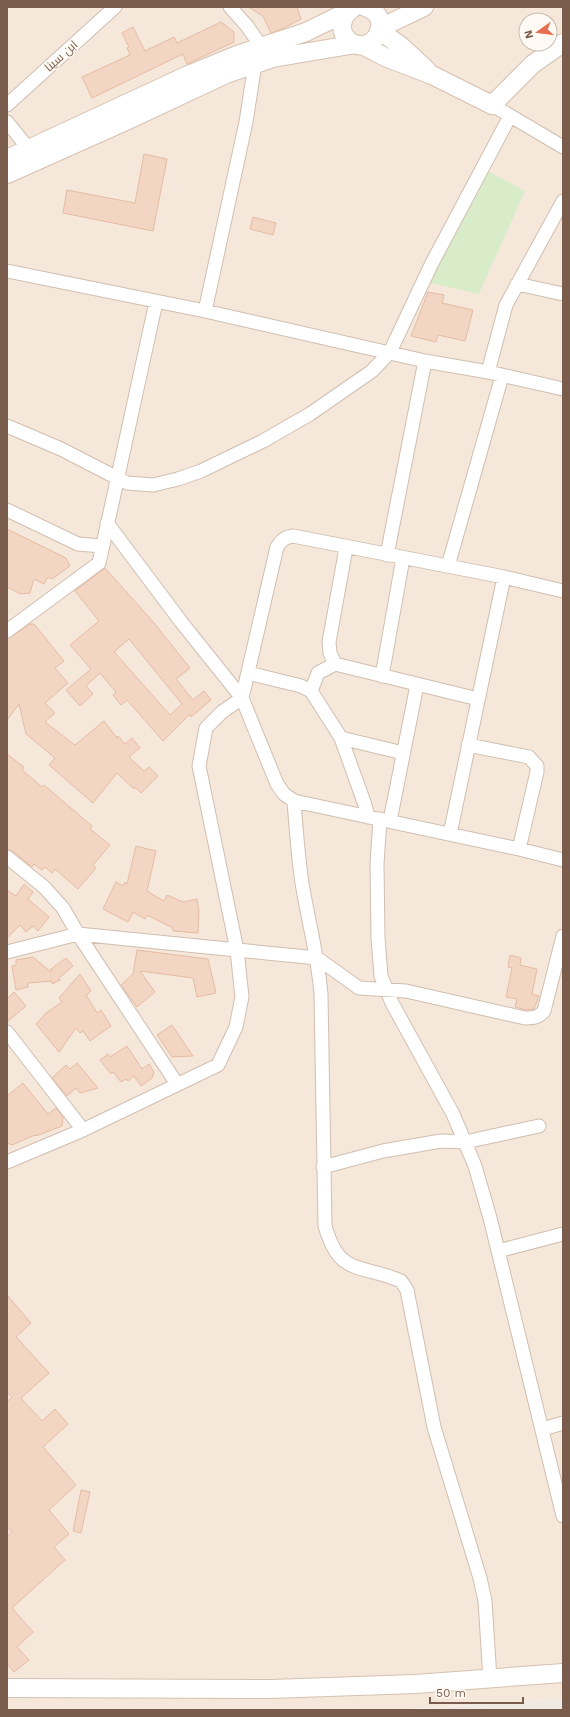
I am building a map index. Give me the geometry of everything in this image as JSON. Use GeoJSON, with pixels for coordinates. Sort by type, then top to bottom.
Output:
{"type":"FeatureCollection","features":[{"type":"Feature","properties":{"kind":"main road"},"geometry":{"type":"LineString","coordinates":[[7,174],[226,74],[293,54],[359,45],[373,41],[380,28],[398,7]]}},
{"type":"Feature","properties":{"kind":"main road"},"geometry":{"type":"LineString","coordinates":[[380,28],[424,7]]}},
{"type":"Feature","properties":{"kind":"main road"},"geometry":{"type":"LineString","coordinates":[[356,8],[343,21],[343,33],[351,42],[398,62],[432,74],[492,105],[533,64],[563,43]]}},
{"type":"Feature","properties":{"kind":"main road"},"geometry":{"type":"LineString","coordinates":[[7,159],[188,75],[262,46],[306,32],[356,8],[376,14],[380,28],[432,74]]}},
{"type":"Feature","properties":{"kind":"main road"},"geometry":{"type":"LineString","coordinates":[[7,1688],[271,1689],[490,1679],[563,1673]]}},
{"type":"Feature","properties":{"kind":"street","name":"ابن سينا"},"geometry":{"type":"LineString","coordinates":[[7,105],[115,7]]}},
{"type":"Feature","properties":{"kind":"street"},"geometry":{"type":"LineString","coordinates":[[230,7],[262,46]]}},
{"type":"Feature","properties":{"kind":"street"},"geometry":{"type":"LineString","coordinates":[[205,311],[246,122],[256,64]]}},
{"type":"Feature","properties":{"kind":"street"},"geometry":{"type":"LineString","coordinates":[[492,105],[563,147]]}},
{"type":"Feature","properties":{"kind":"street"},"geometry":{"type":"LineString","coordinates":[[7,426],[61,449],[127,483],[153,485],[178,479],[201,471],[263,441],[310,414],[372,371],[390,352],[431,265],[510,116]]}},
{"type":"Feature","properties":{"kind":"street"},"geometry":{"type":"LineString","coordinates":[[7,122],[29,149]]}},
{"type":"Feature","properties":{"kind":"street"},"geometry":{"type":"LineString","coordinates":[[488,372],[506,305],[563,201]]}},
{"type":"Feature","properties":{"kind":"street"},"geometry":{"type":"LineString","coordinates":[[7,271],[205,311],[425,361],[488,372],[563,389]]}},
{"type":"Feature","properties":{"kind":"street"},"geometry":{"type":"LineString","coordinates":[[517,284],[563,294]]}},
{"type":"Feature","properties":{"kind":"street"},"geometry":{"type":"LineString","coordinates":[[7,631],[99,563],[156,302]]}},
{"type":"Feature","properties":{"kind":"street"},"geometry":{"type":"LineString","coordinates":[[387,555],[425,361]]}},
{"type":"Feature","properties":{"kind":"street"},"geometry":{"type":"LineString","coordinates":[[448,566],[502,376]]}},
{"type":"Feature","properties":{"kind":"street"},"geometry":{"type":"LineString","coordinates":[[7,510],[78,544],[102,546]]}},
{"type":"Feature","properties":{"kind":"street"},"geometry":{"type":"LineString","coordinates":[[107,523],[182,623],[242,698],[277,784],[284,794],[294,801],[520,849],[563,860]]}},
{"type":"Feature","properties":{"kind":"street"},"geometry":{"type":"LineString","coordinates":[[7,1162],[83,1130],[218,1064],[236,1027],[242,998],[236,950],[199,766],[206,728],[222,712],[242,698],[277,547],[282,540],[286,537],[293,536],[346,548],[504,577],[563,591]]}},
{"type":"Feature","properties":{"kind":"street"},"geometry":{"type":"LineString","coordinates":[[335,664],[330,653],[329,642],[346,548]]}},
{"type":"Feature","properties":{"kind":"street"},"geometry":{"type":"LineString","coordinates":[[382,676],[403,558]]}},
{"type":"Feature","properties":{"kind":"street"},"geometry":{"type":"LineString","coordinates":[[450,834],[504,577]]}},
{"type":"Feature","properties":{"kind":"street"},"geometry":{"type":"LineString","coordinates":[[311,691],[318,673],[335,664],[478,699]]}},
{"type":"Feature","properties":{"kind":"street"},"geometry":{"type":"LineString","coordinates":[[248,673],[301,686],[311,691],[341,738],[366,805],[379,819]]}},
{"type":"Feature","properties":{"kind":"street"},"geometry":{"type":"LineString","coordinates":[[417,685],[403,753],[379,819],[377,864],[378,938],[381,976],[392,1003],[437,1083],[466,1142],[484,1195],[543,1429],[563,1516]]}},
{"type":"Feature","properties":{"kind":"street"},"geometry":{"type":"LineString","coordinates":[[341,738],[403,753]]}},
{"type":"Feature","properties":{"kind":"street"},"geometry":{"type":"LineString","coordinates":[[468,745],[529,757],[537,766],[538,772],[520,849]]}},
{"type":"Feature","properties":{"kind":"street"},"geometry":{"type":"LineString","coordinates":[[294,801],[297,845],[302,884],[318,958],[321,994],[325,1226],[330,1244],[345,1262],[352,1266],[401,1281],[407,1290],[434,1426],[480,1578],[485,1601],[490,1679]]}},
{"type":"Feature","properties":{"kind":"street"},"geometry":{"type":"LineString","coordinates":[[7,857],[44,887],[63,908],[78,934],[177,1084]]}},
{"type":"Feature","properties":{"kind":"street"},"geometry":{"type":"LineString","coordinates":[[7,952],[78,934],[318,958],[359,988],[406,991],[525,1018],[540,1016],[544,1012],[548,1002],[563,936]]}},
{"type":"Feature","properties":{"kind":"street"},"geometry":{"type":"LineString","coordinates":[[7,1032],[83,1130]]}},
{"type":"Feature","properties":{"kind":"street"},"geometry":{"type":"LineString","coordinates":[[323,1167],[383,1151],[441,1141],[466,1142],[539,1126]]}},
{"type":"Feature","properties":{"kind":"street"},"geometry":{"type":"LineString","coordinates":[[498,1251],[563,1234]]}},
{"type":"Feature","properties":{"kind":"street"},"geometry":{"type":"LineString","coordinates":[[543,1429],[563,1423]]}},
{"type":"Feature","properties":{"kind":"shaded area"},"geometry":{"type":"Polygon","coordinates":[[[7,7],[563,7],[563,1699],[396,1710],[7,1710],[7,7]]]}},
{"type":"Feature","properties":{"kind":"shaded area"},"geometry":{"type":"Polygon","coordinates":[[[563,1699],[563,1710],[402,1710],[563,1699]]]}},
{"type":"Feature","properties":{"kind":"green space"},"geometry":{"type":"Polygon","coordinates":[[[488,171],[525,191],[479,294],[430,283],[434,269],[488,171]]]}},
{"type":"Feature","properties":{"kind":"building"},"geometry":{"type":"Polygon","coordinates":[[[248,7],[297,7],[301,19],[271,33],[263,16],[248,7]]]}},
{"type":"Feature","properties":{"kind":"building"},"geometry":{"type":"Polygon","coordinates":[[[221,22],[234,32],[234,42],[187,64],[183,54],[92,98],[82,77],[130,55],[127,48],[129,47],[122,33],[133,27],[145,51],[174,37],[177,43],[221,22]]]}},
{"type":"Feature","properties":{"kind":"building"},"geometry":{"type":"Polygon","coordinates":[[[144,154],[167,159],[153,231],[63,213],[67,190],[135,203],[144,154]]]}},
{"type":"Feature","properties":{"kind":"building"},"geometry":{"type":"Polygon","coordinates":[[[253,217],[276,223],[273,235],[250,229],[253,217]]]}},
{"type":"Feature","properties":{"kind":"building"},"geometry":{"type":"Polygon","coordinates":[[[428,292],[444,295],[442,303],[473,310],[465,341],[438,335],[436,342],[411,336],[428,292]]]}},
{"type":"Feature","properties":{"kind":"building"},"geometry":{"type":"Polygon","coordinates":[[[7,529],[66,558],[70,566],[52,579],[48,577],[44,584],[34,579],[30,593],[21,594],[7,587],[7,529]]]}},
{"type":"Feature","properties":{"kind":"building"},"geometry":{"type":"Polygon","coordinates":[[[105,568],[154,623],[190,668],[176,679],[193,700],[204,691],[211,700],[191,717],[190,714],[163,741],[127,700],[121,705],[113,695],[116,692],[100,673],[86,686],[93,694],[80,706],[66,690],[91,669],[70,645],[99,621],[75,591],[105,568]],[[129,639],[114,652],[170,715],[182,704],[129,639]]]}},
{"type":"Feature","properties":{"kind":"building"},"geometry":{"type":"Polygon","coordinates":[[[30,624],[34,624],[64,661],[55,668],[68,683],[45,703],[55,713],[45,722],[75,745],[104,721],[117,738],[118,736],[125,744],[132,738],[140,748],[129,757],[144,771],[149,767],[158,776],[141,793],[135,787],[134,789],[117,773],[93,803],[49,765],[55,758],[26,734],[19,704],[7,720],[7,639],[30,624]]]}},
{"type":"Feature","properties":{"kind":"building"},"geometry":{"type":"Polygon","coordinates":[[[7,754],[24,767],[22,770],[42,787],[44,785],[92,826],[90,829],[110,845],[93,865],[96,868],[78,889],[55,869],[52,873],[45,867],[42,870],[34,864],[32,867],[14,852],[7,849],[7,754]]]}},
{"type":"Feature","properties":{"kind":"building"},"geometry":{"type":"Polygon","coordinates":[[[136,846],[156,851],[147,891],[164,901],[167,895],[183,902],[197,899],[199,911],[198,933],[173,931],[173,928],[147,915],[145,919],[133,912],[128,922],[103,909],[116,882],[123,886],[125,882],[127,884],[136,846]]]}},
{"type":"Feature","properties":{"kind":"building"},"geometry":{"type":"Polygon","coordinates":[[[24,884],[33,892],[28,899],[49,917],[38,931],[33,926],[26,932],[20,925],[7,938],[7,890],[16,896],[24,884]]]}},
{"type":"Feature","properties":{"kind":"building"},"geometry":{"type":"Polygon","coordinates":[[[137,950],[208,959],[216,993],[197,997],[193,978],[140,971],[155,992],[137,1007],[121,985],[133,974],[137,950]]]}},
{"type":"Feature","properties":{"kind":"building"},"geometry":{"type":"Polygon","coordinates":[[[510,955],[521,958],[520,965],[537,969],[532,994],[539,996],[534,1009],[526,1010],[515,1007],[517,999],[506,997],[512,968],[508,967],[510,955]]]}},
{"type":"Feature","properties":{"kind":"building"},"geometry":{"type":"Polygon","coordinates":[[[33,957],[51,972],[51,969],[66,958],[73,966],[58,979],[60,980],[52,984],[52,981],[28,983],[28,987],[16,990],[12,966],[16,965],[16,960],[33,957]]]}},
{"type":"Feature","properties":{"kind":"building"},"geometry":{"type":"Polygon","coordinates":[[[80,974],[91,991],[86,995],[97,1013],[101,1010],[111,1026],[90,1041],[83,1031],[80,1033],[76,1028],[59,1052],[36,1024],[46,1013],[62,1002],[59,998],[80,974]]]}},
{"type":"Feature","properties":{"kind":"building"},"geometry":{"type":"Polygon","coordinates":[[[14,992],[26,1006],[7,1022],[7,999],[14,992]]]}},
{"type":"Feature","properties":{"kind":"building"},"geometry":{"type":"Polygon","coordinates":[[[172,1025],[193,1056],[172,1057],[157,1035],[172,1025]]]}},
{"type":"Feature","properties":{"kind":"building"},"geometry":{"type":"Polygon","coordinates":[[[127,1046],[142,1069],[149,1064],[154,1072],[152,1078],[141,1086],[134,1076],[128,1081],[126,1079],[121,1082],[113,1072],[111,1074],[100,1060],[108,1054],[110,1057],[127,1046]]]}},
{"type":"Feature","properties":{"kind":"building"},"geometry":{"type":"Polygon","coordinates":[[[77,1063],[98,1088],[80,1093],[76,1088],[67,1096],[52,1078],[66,1065],[70,1069],[77,1063]]]}},
{"type":"Feature","properties":{"kind":"building"},"geometry":{"type":"Polygon","coordinates":[[[23,1083],[48,1114],[56,1108],[63,1117],[62,1126],[12,1145],[7,1143],[7,1096],[23,1083]]]}},
{"type":"Feature","properties":{"kind":"building"},"geometry":{"type":"Polygon","coordinates":[[[7,1295],[31,1323],[16,1337],[49,1373],[21,1398],[42,1421],[55,1409],[68,1424],[43,1447],[76,1485],[49,1510],[69,1534],[54,1547],[65,1560],[12,1608],[33,1632],[17,1647],[29,1660],[14,1672],[7,1664],[7,1537],[12,1532],[7,1526],[7,1402],[12,1397],[7,1392],[7,1295]]]}},
{"type":"Feature","properties":{"kind":"building"},"geometry":{"type":"Polygon","coordinates":[[[81,1490],[90,1492],[81,1533],[73,1531],[81,1490]]]}}]}
